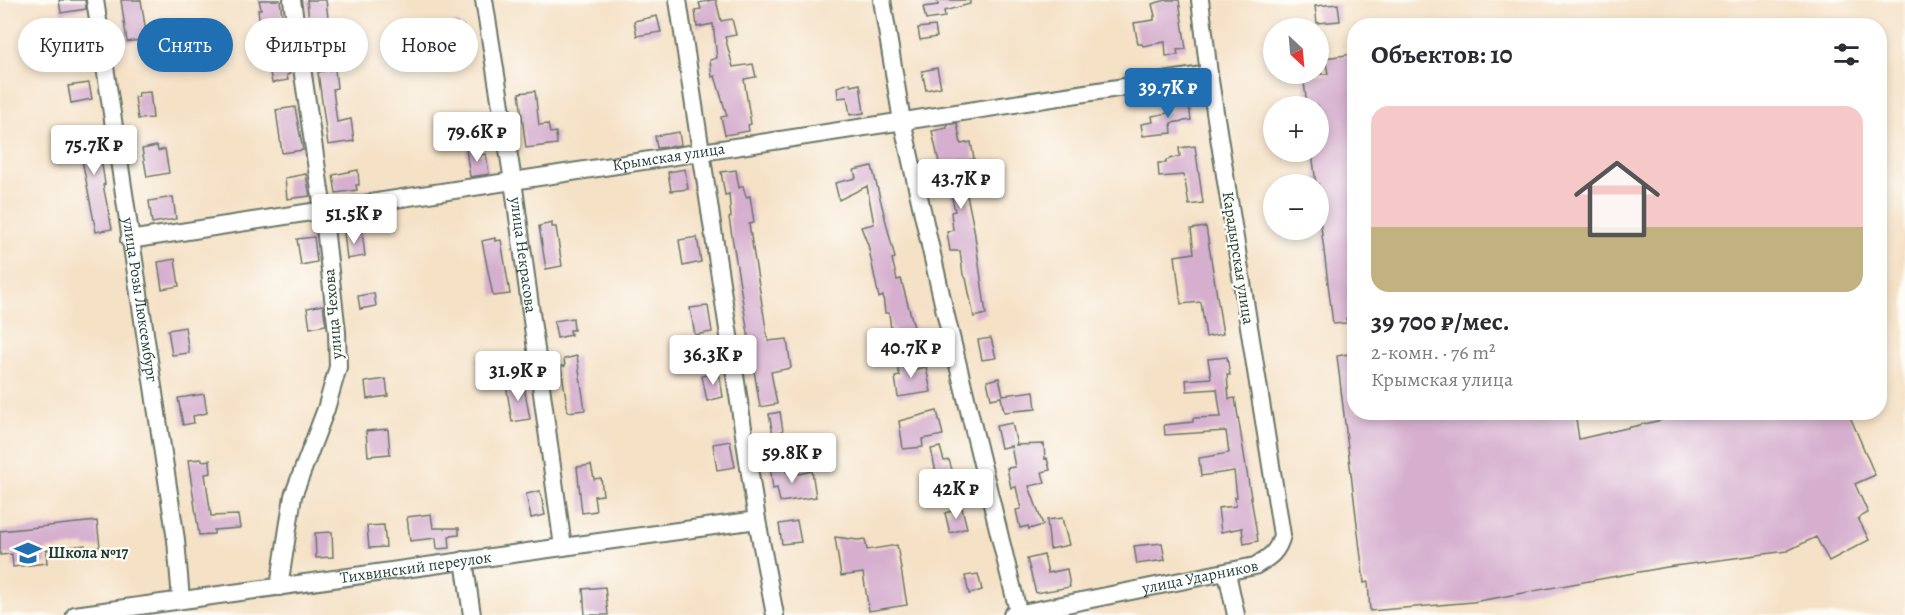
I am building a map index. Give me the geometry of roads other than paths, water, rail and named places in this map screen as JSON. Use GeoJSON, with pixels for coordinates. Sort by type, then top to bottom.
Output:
{"type":"FeatureCollection","features":[{"type":"Feature","properties":{"kind":"street","name":"улица Розы Люксембург"},"geometry":{"type":"LineString","coordinates":[[95,0],[129,240],[176,540],[181,600]]}},
{"type":"Feature","properties":{"kind":"street","name":"улица Чехова"},"geometry":{"type":"LineString","coordinates":[[279,586],[293,496],[326,409],[338,367],[337,332],[323,210],[292,0]]}},
{"type":"Feature","properties":{"kind":"street","name":"улица Некрасова"},"geometry":{"type":"LineString","coordinates":[[484,0],[513,181],[563,547]]}},
{"type":"Feature","properties":{"kind":"street"},"geometry":{"type":"LineString","coordinates":[[678,0],[703,152],[757,520],[775,615]]}},
{"type":"Feature","properties":{"kind":"street"},"geometry":{"type":"LineString","coordinates":[[882,0],[902,121],[1016,614]]}},
{"type":"Feature","properties":{"kind":"street","name":"Карадырская улица"},"geometry":{"type":"LineString","coordinates":[[1200,0],[1209,74],[1279,516]]}},
{"type":"Feature","properties":{"kind":"street","name":"Крымская улица"},"geometry":{"type":"LineString","coordinates":[[129,240],[1209,74]]}},
{"type":"Feature","properties":{"kind":"street","name":"улица Ударников"},"geometry":{"type":"LineString","coordinates":[[1016,614],[1255,566],[1274,555],[1280,546],[1282,535],[1279,516]]}},
{"type":"Feature","properties":{"kind":"street","name":"Тихвинский переулок"},"geometry":{"type":"LineString","coordinates":[[75,615],[757,520]]}},
{"type":"Feature","properties":{"kind":"street"},"geometry":{"type":"LineString","coordinates":[[464,560],[472,615]]}},
{"type":"Feature","properties":{"kind":"street"},"geometry":{"type":"LineString","coordinates":[[1227,573],[1236,615]]}},
{"type":"Feature","properties":{"kind":"place","name":"Школа №17"},"geometry":{"type":"Point","coordinates":[28,553]}}]}
